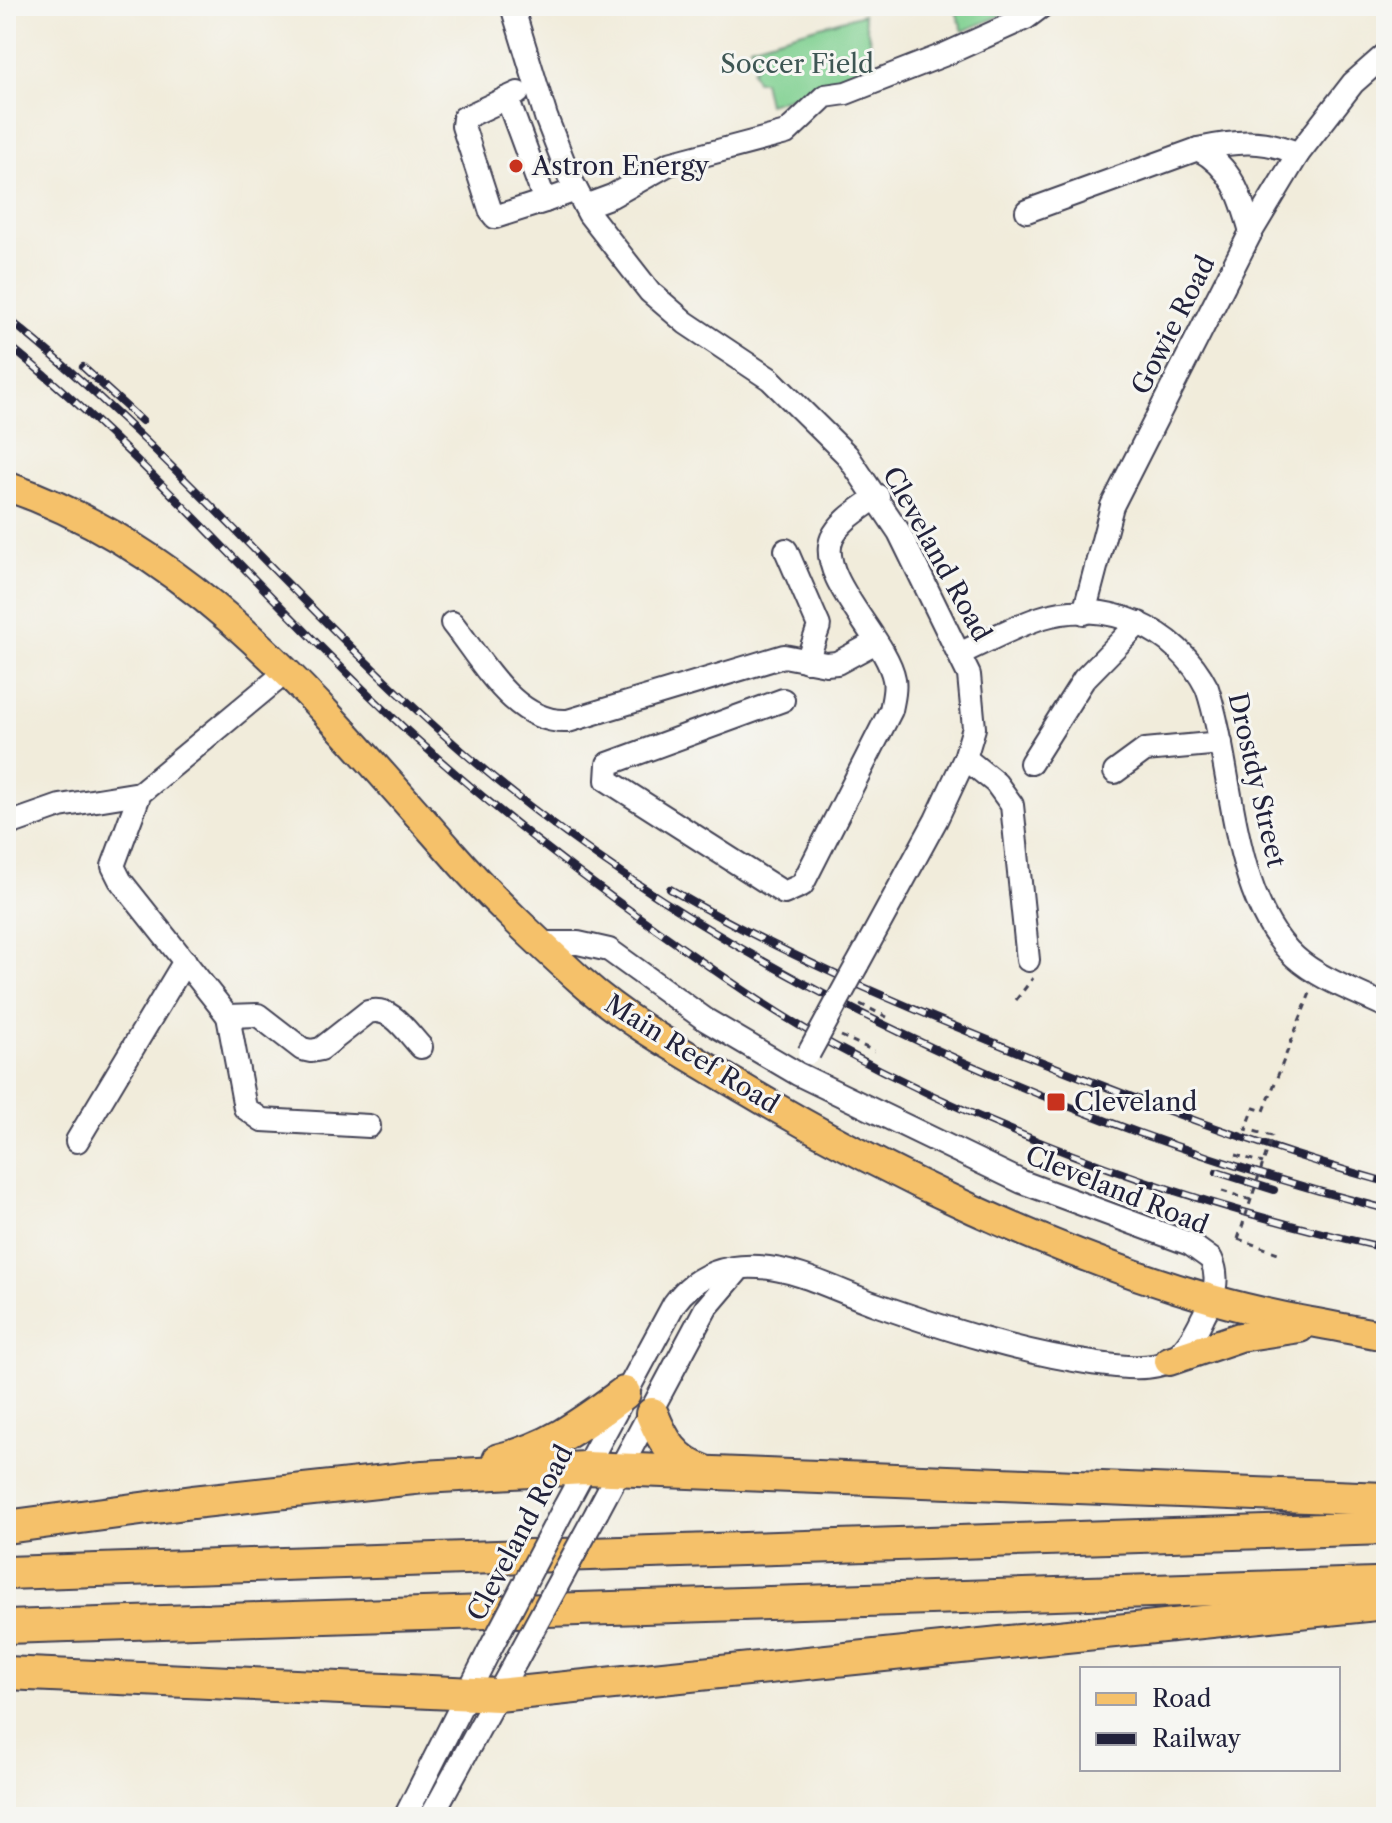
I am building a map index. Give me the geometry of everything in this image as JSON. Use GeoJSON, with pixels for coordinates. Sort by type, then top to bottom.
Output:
{"type":"FeatureCollection","features":[{"type":"Feature","properties":{"kind":"highway"},"geometry":{"type":"LineString","coordinates":[[330,1487],[485,1463],[538,1450],[558,1440],[624,1393]]}},
{"type":"Feature","properties":{"kind":"highway"},"geometry":{"type":"LineString","coordinates":[[652,1414],[668,1448],[690,1467],[704,1472]]}},
{"type":"Feature","properties":{"kind":"highway"},"geometry":{"type":"LineString","coordinates":[[6,1527],[423,1477],[585,1468],[1386,1499]]}},
{"type":"Feature","properties":{"kind":"highway"},"geometry":{"type":"LineString","coordinates":[[6,1573],[1386,1528]]}},
{"type":"Feature","properties":{"kind":"highway"},"geometry":{"type":"LineString","coordinates":[[6,1627],[1386,1583]]}},
{"type":"Feature","properties":{"kind":"highway"},"geometry":{"type":"LineString","coordinates":[[6,1673],[484,1694],[1386,1603]]}},
{"type":"Feature","properties":{"kind":"main road","name":"Main Reef Road"},"geometry":{"type":"LineString","coordinates":[[6,486],[71,514],[161,566],[240,626],[378,766],[451,853],[540,943],[584,984],[637,1024],[794,1118],[973,1207],[1109,1264],[1212,1299],[1386,1336]]}},
{"type":"Feature","properties":{"kind":"main road"},"geometry":{"type":"LineString","coordinates":[[1169,1361],[1261,1332],[1333,1325]]}},
{"type":"Feature","properties":{"kind":"street","name":"Cleveland Road"},"geometry":{"type":"LineString","coordinates":[[512,6],[537,85],[580,198],[616,252],[650,292],[796,401],[847,455],[878,496],[961,653],[969,675],[974,712],[965,758],[936,820],[798,1074]]}},
{"type":"Feature","properties":{"kind":"street"},"geometry":{"type":"LineString","coordinates":[[537,85],[464,118],[463,126],[495,217],[545,201],[612,196],[669,164],[786,133],[825,96],[846,93],[946,54],[1026,18],[1042,6]]}},
{"type":"Feature","properties":{"kind":"street","name":"Gowie Road"},"geometry":{"type":"LineString","coordinates":[[1084,613],[1112,506],[1251,232],[1298,154],[1353,83],[1386,54]]}},
{"type":"Feature","properties":{"kind":"street"},"geometry":{"type":"LineString","coordinates":[[507,98],[545,201]]}},
{"type":"Feature","properties":{"kind":"street"},"geometry":{"type":"LineString","coordinates":[[1027,211],[1198,149],[1262,141],[1298,154]]}},
{"type":"Feature","properties":{"kind":"street"},"geometry":{"type":"LineString","coordinates":[[1198,149],[1214,158],[1232,178],[1251,232]]}},
{"type":"Feature","properties":{"kind":"street"},"geometry":{"type":"LineString","coordinates":[[783,700],[608,764],[607,780],[784,893],[802,885],[891,710],[894,676],[832,568],[830,550],[831,541],[845,521],[878,496]]}},
{"type":"Feature","properties":{"kind":"street"},"geometry":{"type":"LineString","coordinates":[[786,550],[819,626],[807,661]]}},
{"type":"Feature","properties":{"kind":"street","name":"Drostdy Street"},"geometry":{"type":"LineString","coordinates":[[961,653],[1042,618],[1084,613],[1139,623],[1170,640],[1199,673],[1214,710],[1244,854],[1257,897],[1280,942],[1298,960],[1386,1006]]}},
{"type":"Feature","properties":{"kind":"street"},"geometry":{"type":"LineString","coordinates":[[452,623],[522,710],[552,722],[568,721],[784,656],[837,663],[876,642]]}},
{"type":"Feature","properties":{"kind":"street"},"geometry":{"type":"LineString","coordinates":[[1031,763],[1084,679],[1139,623]]}},
{"type":"Feature","properties":{"kind":"street"},"geometry":{"type":"LineString","coordinates":[[286,672],[140,793],[113,866],[120,880],[228,1016],[245,1108],[250,1115],[262,1120],[369,1126]]}},
{"type":"Feature","properties":{"kind":"street"},"geometry":{"type":"LineString","coordinates":[[1115,772],[1145,750],[1221,743]]}},
{"type":"Feature","properties":{"kind":"street"},"geometry":{"type":"LineString","coordinates":[[965,758],[996,783],[1012,805],[1028,960]]}},
{"type":"Feature","properties":{"kind":"street"},"geometry":{"type":"LineString","coordinates":[[6,825],[60,806],[140,793]]}},
{"type":"Feature","properties":{"kind":"street","name":"Cleveland Road"},"geometry":{"type":"LineString","coordinates":[[431,1817],[484,1694],[488,1653],[624,1393],[683,1291],[715,1270],[776,1270],[955,1331],[1030,1351],[1108,1365],[1169,1361],[1191,1341],[1212,1299],[1215,1267],[1211,1259],[1190,1244],[1022,1182],[798,1074],[706,1020],[609,950],[578,943],[540,943]]}},
{"type":"Feature","properties":{"kind":"street"},"geometry":{"type":"LineString","coordinates":[[77,1141],[185,961]]}},
{"type":"Feature","properties":{"kind":"street"},"geometry":{"type":"LineString","coordinates":[[228,1016],[258,1015],[302,1049],[311,1051],[321,1049],[368,1012],[377,1009],[387,1011],[421,1047]]}},
{"type":"Feature","properties":{"kind":"street","name":"Cleveland Road"},"geometry":{"type":"LineString","coordinates":[[405,1816],[484,1694],[516,1661],[652,1414],[706,1308],[740,1268]]}},
{"type":"Feature","properties":{"kind":"path"},"geometry":{"type":"LineString","coordinates":[[1278,1253],[1238,1239],[1272,1136],[1246,1129],[1254,1108],[1264,1111],[1318,971]]}},
{"type":"Feature","properties":{"kind":"path"},"geometry":{"type":"LineString","coordinates":[[841,995],[889,1018]]}},
{"type":"Feature","properties":{"kind":"path"},"geometry":{"type":"LineString","coordinates":[[824,1027],[874,1051]]}},
{"type":"Feature","properties":{"kind":"path"},"geometry":{"type":"LineString","coordinates":[[1236,1155],[1263,1163]]}},
{"type":"Feature","properties":{"kind":"path"},"geometry":{"type":"LineString","coordinates":[[1222,1191],[1251,1200]]}},
{"type":"Feature","properties":{"kind":"green space"},"geometry":{"type":"Polygon","coordinates":[[[954,6],[1025,6],[963,31],[954,6]]]}},
{"type":"Feature","properties":{"kind":"green space","name":"Soccer Field"},"geometry":{"type":"Polygon","coordinates":[[[863,14],[878,71],[768,104],[763,81],[756,81],[752,70],[757,65],[750,46],[863,14]]]}},
{"type":"Feature","properties":{"kind":"railway"},"geometry":{"type":"LineString","coordinates":[[6,317],[126,422],[351,647],[468,756],[567,834],[673,907],[785,973],[902,1033],[1021,1087],[1143,1134],[1265,1175],[1386,1209]]}},
{"type":"Feature","properties":{"kind":"railway"},"geometry":{"type":"LineString","coordinates":[[6,343],[106,430],[340,667],[452,771],[587,879],[765,1004],[833,1045],[899,1079],[1034,1139],[1103,1166],[1243,1212],[1386,1248]]}},
{"type":"Feature","properties":{"kind":"railway"},"geometry":{"type":"LineString","coordinates":[[83,367],[142,421]]}},
{"type":"Feature","properties":{"kind":"railway"},"geometry":{"type":"LineString","coordinates":[[670,889],[797,956],[1015,1051],[1199,1122],[1386,1182]]}},
{"type":"Feature","properties":{"kind":"railway"},"geometry":{"type":"LineString","coordinates":[[1217,1172],[1274,1190]]}},
{"type":"Feature","properties":{"kind":"place","name":"Astron Energy"},"geometry":{"type":"Point","coordinates":[516,166]}},
{"type":"Feature","properties":{"kind":"place","name":"Cleveland"},"geometry":{"type":"Point","coordinates":[1056,1102]}}]}
